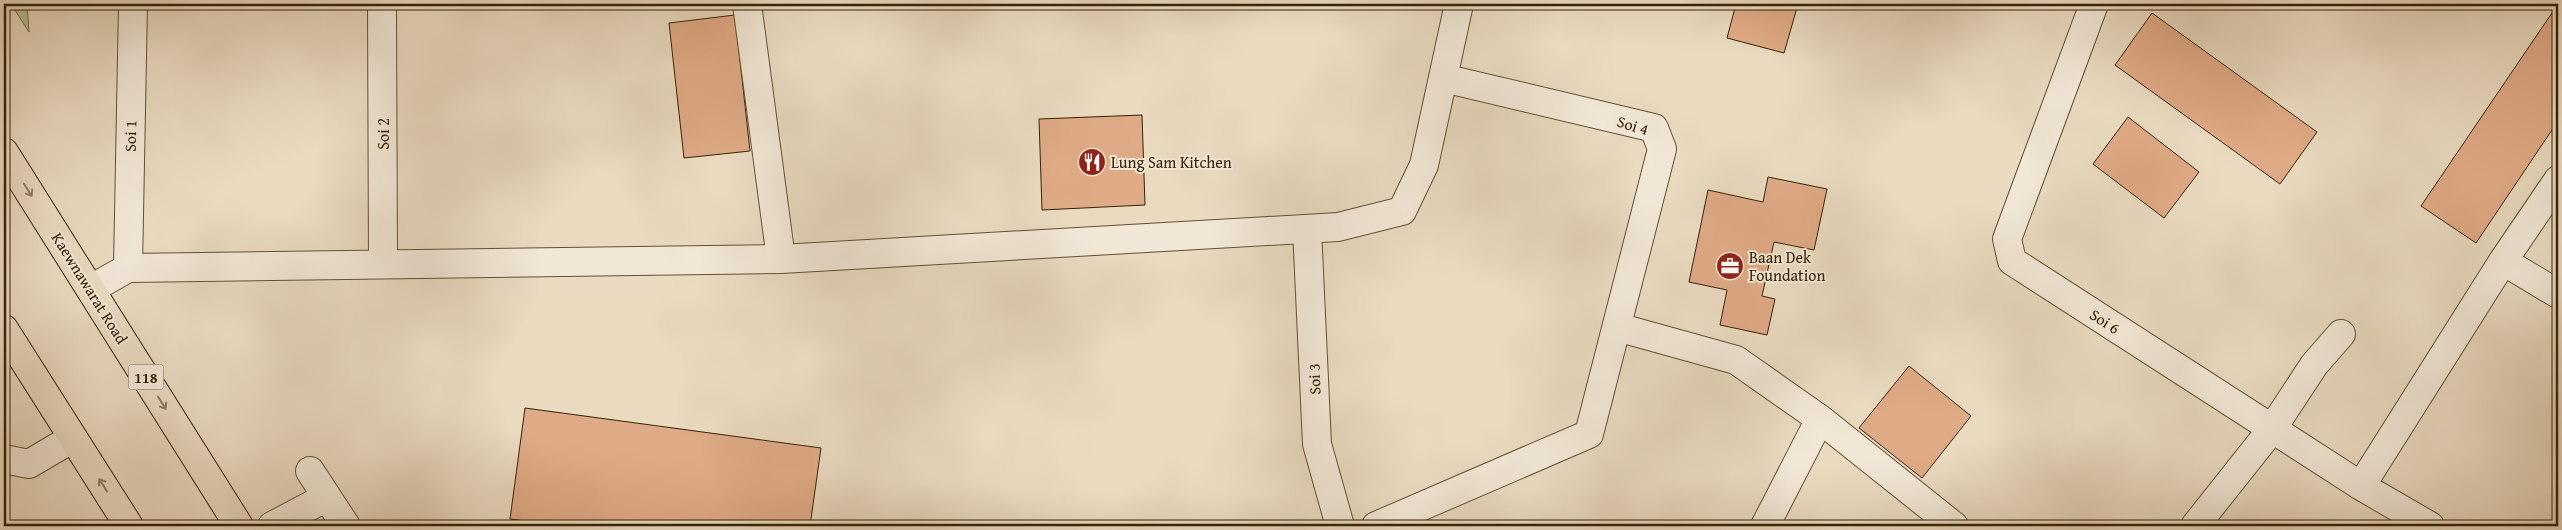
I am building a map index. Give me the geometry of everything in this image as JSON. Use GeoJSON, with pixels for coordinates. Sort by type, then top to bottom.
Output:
{"type":"FeatureCollection","features":[{"type":"Feature","properties":{"kind":"main road","name":"Kaewnawarat Road"},"geometry":{"type":"LineString","coordinates":[[4,152],[239,526]]}},
{"type":"Feature","properties":{"kind":"main road"},"geometry":{"type":"LineString","coordinates":[[4,329],[129,526]]}},
{"type":"Feature","properties":{"kind":"street","name":"Soi 1"},"geometry":{"type":"LineString","coordinates":[[128,268],[133,4]]}},
{"type":"Feature","properties":{"kind":"street","name":"Soi 2"},"geometry":{"type":"LineString","coordinates":[[382,4],[383,264]]}},
{"type":"Feature","properties":{"kind":"street"},"geometry":{"type":"LineString","coordinates":[[747,4],[782,259]]}},
{"type":"Feature","properties":{"kind":"street"},"geometry":{"type":"LineString","coordinates":[[91,289],[128,268],[782,259],[1338,227],[1402,211],[1424,165],[1459,4]]}},
{"type":"Feature","properties":{"kind":"street","name":"Soi 6"},"geometry":{"type":"LineString","coordinates":[[2094,4],[2007,239],[2012,261],[2361,486],[2430,526]]}},
{"type":"Feature","properties":{"kind":"street","name":"Soi 4"},"geometry":{"type":"LineString","coordinates":[[1443,78],[1654,128],[1662,149],[1617,327]]}},
{"type":"Feature","properties":{"kind":"street"},"geometry":{"type":"LineString","coordinates":[[2361,486],[2503,261],[2558,180]]}},
{"type":"Feature","properties":{"kind":"street","name":"Soi 3"},"geometry":{"type":"LineString","coordinates":[[1307,229],[1317,444],[1340,526]]}},
{"type":"Feature","properties":{"kind":"street"},"geometry":{"type":"LineString","coordinates":[[2503,261],[2558,294]]}},
{"type":"Feature","properties":{"kind":"street"},"geometry":{"type":"LineString","coordinates":[[1376,526],[1589,434],[1617,327],[1736,360],[1820,419],[1954,526]]}},
{"type":"Feature","properties":{"kind":"street"},"geometry":{"type":"LineString","coordinates":[[2195,526],[2272,429],[2314,365],[2341,334]]}},
{"type":"Feature","properties":{"kind":"street"},"geometry":{"type":"LineString","coordinates":[[1765,526],[1820,419]]}},
{"type":"Feature","properties":{"kind":"street"},"geometry":{"type":"LineString","coordinates":[[4,459],[29,464],[73,438]]}},
{"type":"Feature","properties":{"kind":"street"},"geometry":{"type":"LineString","coordinates":[[310,472],[346,526]]}},
{"type":"Feature","properties":{"kind":"street"},"geometry":{"type":"LineString","coordinates":[[272,526],[326,497]]}},
{"type":"Feature","properties":{"kind":"green space"},"geometry":{"type":"Polygon","coordinates":[[[11,4],[27,4],[29,32],[11,4]]]}},
{"type":"Feature","properties":{"kind":"building"},"geometry":{"type":"Polygon","coordinates":[[[1736,4],[1798,4],[1784,53],[1727,38],[1736,4]]]}},
{"type":"Feature","properties":{"kind":"building"},"geometry":{"type":"Polygon","coordinates":[[[2558,4],[2558,121],[2476,243],[2421,206],[2558,4]]]}},
{"type":"Feature","properties":{"kind":"building"},"geometry":{"type":"Polygon","coordinates":[[[2152,13],[2317,132],[2280,184],[2115,65],[2152,13]]]}},
{"type":"Feature","properties":{"kind":"building"},"geometry":{"type":"Polygon","coordinates":[[[735,15],[750,151],[684,158],[669,23],[735,15]]]}},
{"type":"Feature","properties":{"kind":"building","name":"Lung Sam Kitchen"},"geometry":{"type":"Polygon","coordinates":[[[1142,115],[1145,205],[1042,210],[1039,119],[1142,115]]]}},
{"type":"Feature","properties":{"kind":"building"},"geometry":{"type":"Polygon","coordinates":[[[2128,117],[2199,172],[2164,218],[2093,164],[2128,117]]]}},
{"type":"Feature","properties":{"kind":"building","name":"Baan Dek Foundation"},"geometry":{"type":"Polygon","coordinates":[[[1768,177],[1827,189],[1814,250],[1774,242],[1762,296],[1775,299],[1767,335],[1720,325],[1727,290],[1689,282],[1708,190],[1763,202],[1768,177]]]}},
{"type":"Feature","properties":{"kind":"building"},"geometry":{"type":"Polygon","coordinates":[[[2558,263],[2558,275],[2553,272],[2558,263]]]}},
{"type":"Feature","properties":{"kind":"building"},"geometry":{"type":"Polygon","coordinates":[[[1909,366],[1971,416],[1922,478],[1859,428],[1909,366]]]}},
{"type":"Feature","properties":{"kind":"building"},"geometry":{"type":"Polygon","coordinates":[[[525,408],[821,448],[810,526],[566,526],[510,519],[525,408]]]}},
{"type":"Feature","properties":{"kind":"place","name":"Lung Sam Kitchen"},"geometry":{"type":"Point","coordinates":[1092,162]}},
{"type":"Feature","properties":{"kind":"place","name":"Baan Dek Foundation"},"geometry":{"type":"Point","coordinates":[1730,266]}}]}
